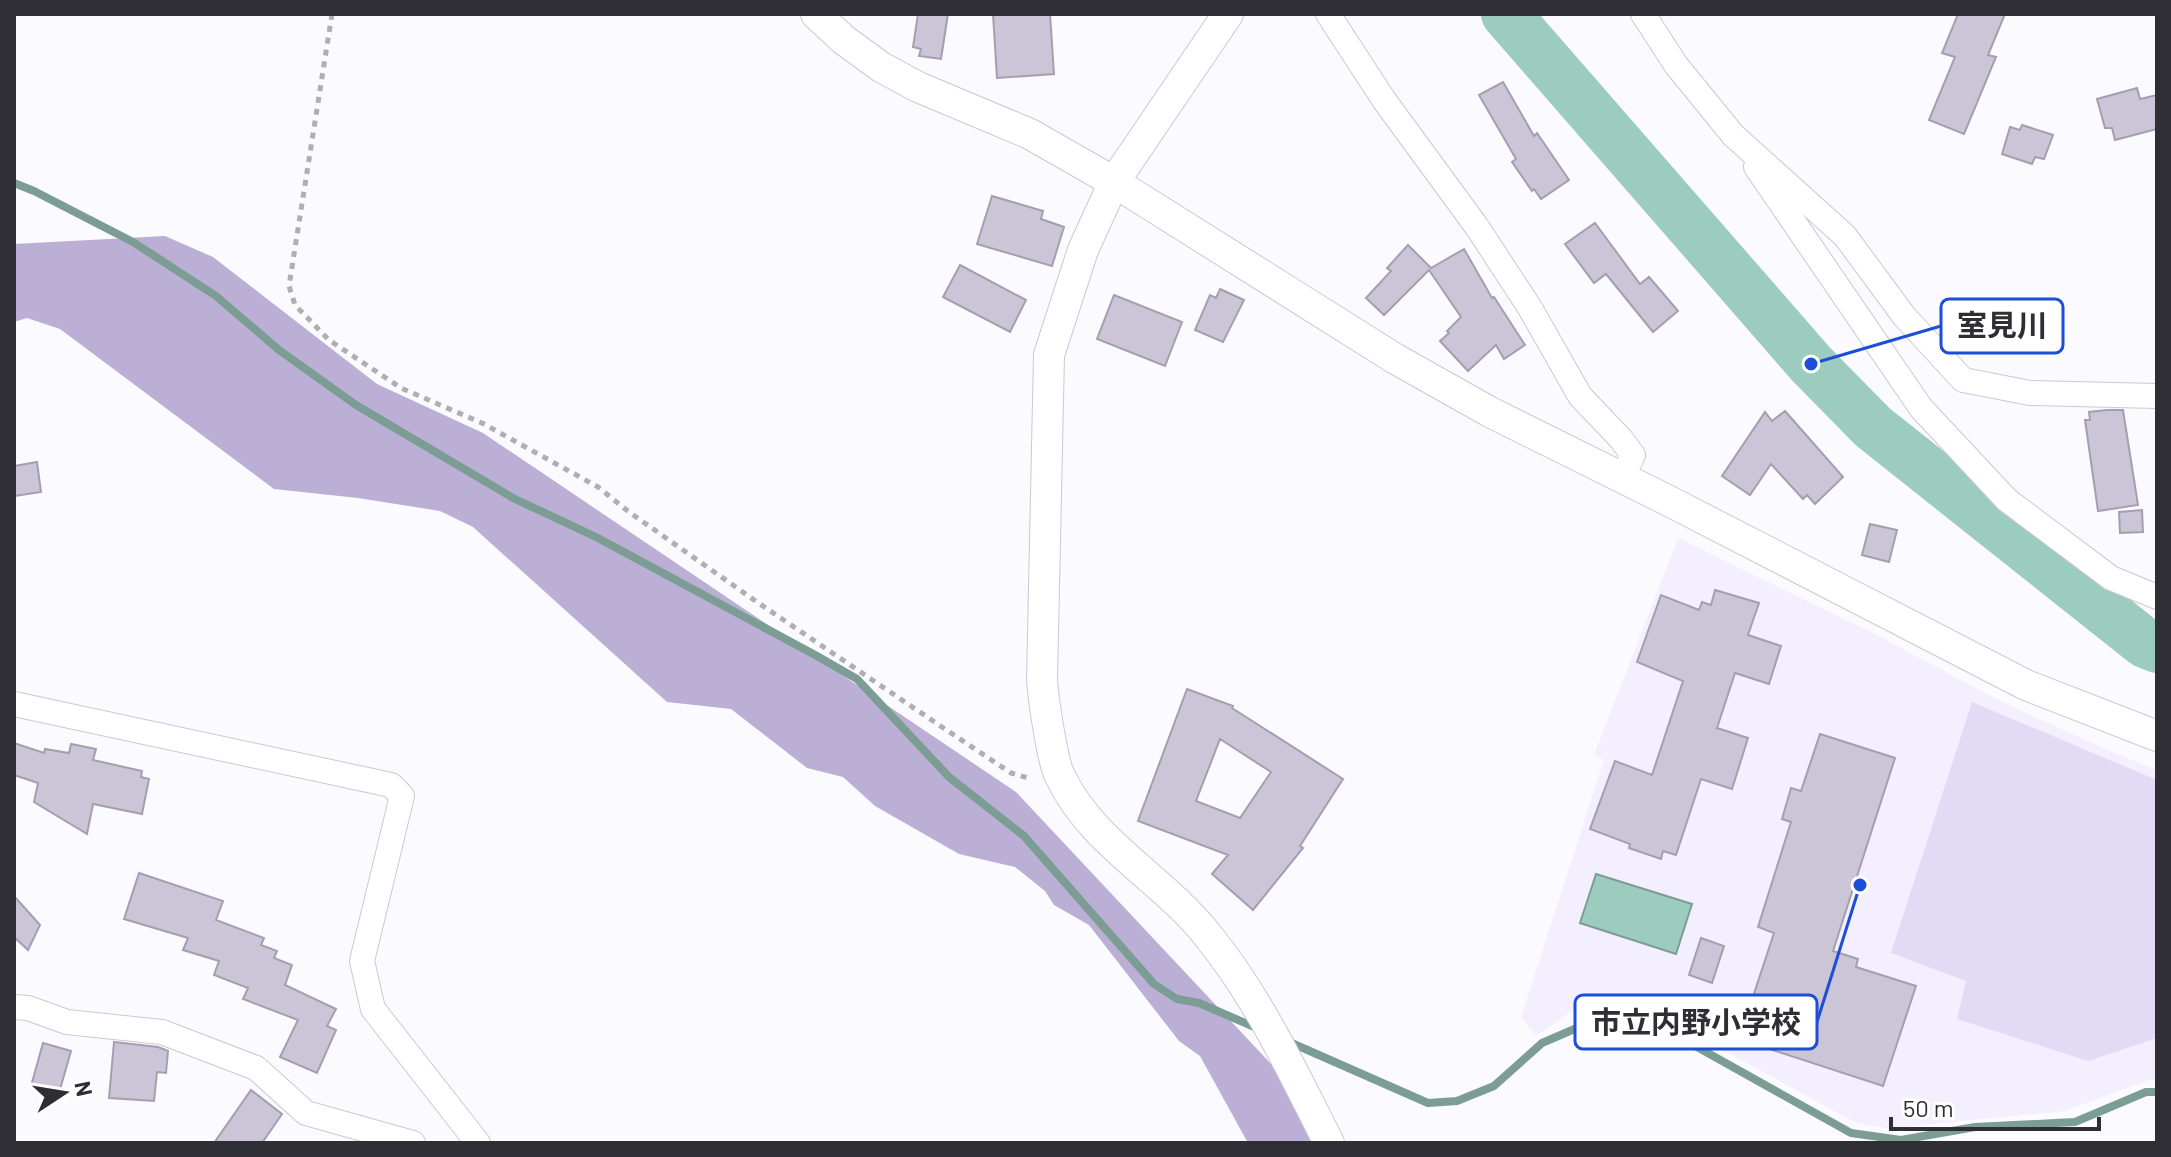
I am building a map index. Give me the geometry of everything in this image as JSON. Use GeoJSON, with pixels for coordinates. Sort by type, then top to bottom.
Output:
{"type":"FeatureCollection","features":[{"type":"Feature","properties":{"kind":"street"},"geometry":{"type":"LineString","coordinates":[[816,14],[844,40],[881,67],[918,87],[1030,134],[1114,182],[1394,358],[1490,412],[2026,685],[2157,736]]}},
{"type":"Feature","properties":{"kind":"street"},"geometry":{"type":"LineString","coordinates":[[1228,14],[1114,182],[1083,250],[1049,355],[1042,680],[1044,711],[1058,774],[1075,802],[1098,831],[1208,936],[1251,995],[1329,1143]]}},
{"type":"Feature","properties":{"kind":"street"},"geometry":{"type":"LineString","coordinates":[[1328,14],[1384,100],[1477,227],[1530,308],[1580,396],[1633,455],[1622,478]]}},
{"type":"Feature","properties":{"kind":"street"},"geometry":{"type":"LineString","coordinates":[[1643,14],[1676,65],[1733,135],[1921,408],[2007,500],[2111,578],[2157,597]]}},
{"type":"Feature","properties":{"kind":"street"},"geometry":{"type":"LineString","coordinates":[[1733,135],[1845,236],[1904,316],[1963,380],[2030,393],[2157,396]]}},
{"type":"Feature","properties":{"kind":"street"},"geometry":{"type":"LineString","coordinates":[[14,704],[391,785],[402,796],[362,961],[373,1009],[478,1143]]}},
{"type":"Feature","properties":{"kind":"street"},"geometry":{"type":"LineString","coordinates":[[14,1007],[28,1008],[67,1022],[162,1032],[256,1068],[306,1113],[413,1143]]}},
{"type":"Feature","properties":{"kind":"path"},"geometry":{"type":"LineString","coordinates":[[332,14],[289,286],[295,305],[329,340],[401,388],[482,423],[598,487],[757,602],[1011,773],[1043,783],[1058,774]]}},
{"type":"Feature","properties":{"kind":"shaded area"},"geometry":{"type":"Polygon","coordinates":[[[165,236],[213,257],[377,384],[483,433],[1016,792],[1272,1065],[1318,1143],[1248,1143],[1200,1056],[1179,1041],[1089,925],[1054,905],[1045,891],[1015,867],[959,854],[875,806],[843,777],[807,768],[731,709],[667,702],[473,527],[440,511],[274,489],[60,329],[27,318],[14,322],[14,244],[165,236]]]}},
{"type":"Feature","properties":{"kind":"shaded area"},"geometry":{"type":"Polygon","coordinates":[[[1678,538],[1879,636],[1994,698],[2157,770],[2157,1080],[2149,1080],[2065,1111],[1920,1125],[1901,1131],[1854,1122],[1714,1045],[1655,1007],[1613,1000],[1578,1007],[1536,1036],[1521,1017],[1604,760],[1594,755],[1678,538]]]}},
{"type":"Feature","properties":{"kind":"shaded area"},"geometry":{"type":"Polygon","coordinates":[[[1972,702],[2157,780],[2157,1038],[2088,1061],[1957,1019],[1966,981],[1891,953],[1972,702]]]}},
{"type":"Feature","properties":{"kind":"shaded area"},"geometry":{"type":"Polygon","coordinates":[[[1596,874],[1692,904],[1676,954],[1580,923],[1596,874]]]}},
{"type":"Feature","properties":{"kind":"building"},"geometry":{"type":"Polygon","coordinates":[[[918,14],[948,14],[941,59],[919,56],[921,49],[913,47],[918,14]]]}},
{"type":"Feature","properties":{"kind":"building"},"geometry":{"type":"Polygon","coordinates":[[[993,14],[1050,14],[1054,74],[997,78],[993,14]]]}},
{"type":"Feature","properties":{"kind":"building"},"geometry":{"type":"Polygon","coordinates":[[[1958,14],[2005,14],[1988,55],[1996,57],[1964,134],[1929,120],[1955,57],[1942,53],[1958,14]]]}},
{"type":"Feature","properties":{"kind":"building"},"geometry":{"type":"Polygon","coordinates":[[[1503,82],[1534,136],[1537,133],[1569,180],[1541,199],[1512,162],[1516,159],[1479,95],[1503,82]]]}},
{"type":"Feature","properties":{"kind":"building"},"geometry":{"type":"Polygon","coordinates":[[[2137,88],[2140,99],[2157,95],[2157,129],[2115,140],[2112,128],[2105,128],[2097,99],[2137,88]]]}},
{"type":"Feature","properties":{"kind":"building"},"geometry":{"type":"Polygon","coordinates":[[[2022,125],[2053,135],[2044,159],[2035,157],[2032,164],[2002,154],[2010,127],[2020,130],[2022,125]]]}},
{"type":"Feature","properties":{"kind":"building"},"geometry":{"type":"Polygon","coordinates":[[[992,196],[1043,211],[1041,219],[1064,227],[1052,266],[977,244],[992,196]]]}},
{"type":"Feature","properties":{"kind":"building"},"geometry":{"type":"Polygon","coordinates":[[[1595,223],[1640,284],[1649,277],[1678,311],[1653,332],[1606,274],[1594,283],[1565,244],[1595,223]]]}},
{"type":"Feature","properties":{"kind":"building"},"geometry":{"type":"Polygon","coordinates":[[[1408,245],[1431,268],[1464,249],[1492,298],[1525,345],[1504,359],[1496,345],[1468,371],[1440,341],[1461,317],[1429,270],[1384,315],[1366,298],[1391,271],[1387,268],[1408,245]]]}},
{"type":"Feature","properties":{"kind":"building"},"geometry":{"type":"Polygon","coordinates":[[[960,265],[1026,300],[1010,332],[943,297],[960,265]]]}},
{"type":"Feature","properties":{"kind":"building"},"geometry":{"type":"Polygon","coordinates":[[[1220,289],[1244,300],[1223,342],[1195,330],[1210,295],[1216,298],[1220,289]]]}},
{"type":"Feature","properties":{"kind":"building"},"geometry":{"type":"Polygon","coordinates":[[[1114,295],[1182,322],[1165,366],[1097,339],[1114,295]]]}},
{"type":"Feature","properties":{"kind":"building"},"geometry":{"type":"Polygon","coordinates":[[[2123,410],[2138,505],[2098,511],[2085,420],[2090,420],[2089,412],[2123,410]]]}},
{"type":"Feature","properties":{"kind":"building"},"geometry":{"type":"Polygon","coordinates":[[[1785,411],[1843,477],[1815,504],[1807,495],[1803,499],[1771,464],[1750,495],[1722,476],[1765,412],[1772,421],[1785,411]]]}},
{"type":"Feature","properties":{"kind":"building"},"geometry":{"type":"Polygon","coordinates":[[[37,462],[41,492],[14,496],[14,466],[37,462]]]}},
{"type":"Feature","properties":{"kind":"building"},"geometry":{"type":"Polygon","coordinates":[[[2142,510],[2143,532],[2120,533],[2119,512],[2142,510]]]}},
{"type":"Feature","properties":{"kind":"building"},"geometry":{"type":"Polygon","coordinates":[[[1870,524],[1897,530],[1889,562],[1862,555],[1870,524]]]}},
{"type":"Feature","properties":{"kind":"building"},"geometry":{"type":"Polygon","coordinates":[[[1715,590],[1759,603],[1748,635],[1781,646],[1769,684],[1735,673],[1717,728],[1748,738],[1732,789],[1701,779],[1676,855],[1663,851],[1661,859],[1590,829],[1615,761],[1652,775],[1683,681],[1637,662],[1661,595],[1699,610],[1702,602],[1711,605],[1715,590]]]}},
{"type":"Feature","properties":{"kind":"building"},"geometry":{"type":"Polygon","coordinates":[[[1187,689],[1233,706],[1343,779],[1300,846],[1303,848],[1253,910],[1212,874],[1228,855],[1138,821],[1187,689]],[[1220,739],[1196,801],[1240,818],[1271,772],[1220,739]]]}},
{"type":"Feature","properties":{"kind":"building"},"geometry":{"type":"Polygon","coordinates":[[[1820,734],[1895,758],[1833,951],[1858,959],[1856,967],[1916,986],[1883,1086],[1739,1039],[1774,933],[1758,927],[1791,822],[1782,819],[1791,788],[1801,791],[1820,734]]]}},
{"type":"Feature","properties":{"kind":"building"},"geometry":{"type":"Polygon","coordinates":[[[14,743],[44,753],[45,749],[69,753],[71,744],[96,749],[93,760],[142,771],[141,777],[149,779],[142,814],[93,804],[87,834],[34,802],[38,783],[14,775],[14,743]]]}},
{"type":"Feature","properties":{"kind":"building"},"geometry":{"type":"Polygon","coordinates":[[[139,873],[223,901],[216,920],[264,938],[261,945],[277,951],[274,958],[292,965],[285,985],[336,1009],[327,1026],[336,1030],[317,1073],[280,1057],[298,1020],[243,999],[248,988],[214,975],[219,961],[183,950],[188,938],[124,919],[139,873]]]}},
{"type":"Feature","properties":{"kind":"building"},"geometry":{"type":"Polygon","coordinates":[[[14,896],[40,925],[28,950],[14,937],[14,896]]]}},
{"type":"Feature","properties":{"kind":"building"},"geometry":{"type":"Polygon","coordinates":[[[1701,938],[1724,946],[1712,983],[1689,975],[1701,938]]]}},
{"type":"Feature","properties":{"kind":"building"},"geometry":{"type":"Polygon","coordinates":[[[114,1042],[168,1051],[166,1073],[157,1072],[154,1101],[109,1098],[114,1042]]]}},
{"type":"Feature","properties":{"kind":"building"},"geometry":{"type":"Polygon","coordinates":[[[43,1043],[71,1051],[59,1093],[31,1086],[43,1043]]]}},
{"type":"Feature","properties":{"kind":"building"},"geometry":{"type":"Polygon","coordinates":[[[251,1090],[282,1114],[262,1143],[214,1143],[251,1090]]]}},
{"type":"Feature","properties":{"kind":"waterway"},"geometry":{"type":"LineString","coordinates":[[1506,14],[1811,364],[1873,427],[2145,643],[2157,648]]}},
{"type":"Feature","properties":{"kind":"waterway"},"geometry":{"type":"LineString","coordinates":[[14,183],[133,242],[216,296],[279,350],[356,405],[513,498],[596,537],[857,679],[949,777],[1024,836],[1154,984],[1177,999],[1199,1003],[1259,1029]]}},
{"type":"Feature","properties":{"kind":"waterway"},"geometry":{"type":"LineString","coordinates":[[1287,1041],[1428,1103],[1457,1101],[1494,1086],[1542,1043],[1593,1021],[1635,1018],[1672,1033],[1851,1133],[1901,1140],[1975,1127],[2075,1122],[2146,1092],[2157,1092]]}},
{"type":"Feature","properties":{"kind":"place","name":"室見川"},"geometry":{"type":"Point","coordinates":[1811,364]}},
{"type":"Feature","properties":{"kind":"place","name":"市立内野小学校"},"geometry":{"type":"Point","coordinates":[1860,885]}}]}
